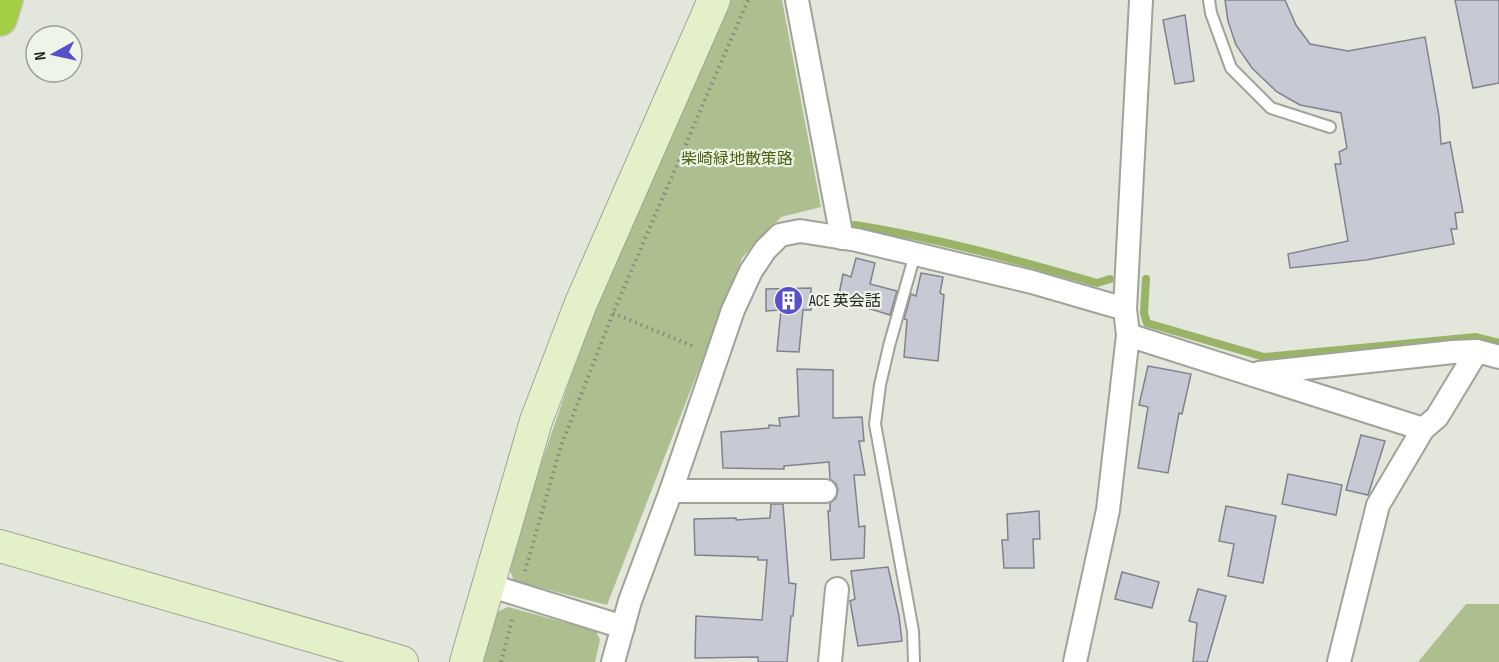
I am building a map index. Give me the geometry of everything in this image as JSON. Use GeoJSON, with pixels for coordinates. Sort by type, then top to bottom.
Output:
{"type":"FeatureCollection","features":[{"type":"Feature","properties":{"kind":"highway"},"geometry":{"type":"LineString","coordinates":[[0,19],[6,0]]}},
{"type":"Feature","properties":{"kind":"street"},"geometry":{"type":"LineString","coordinates":[[466,662],[536,421],[581,303],[714,0]]}},
{"type":"Feature","properties":{"kind":"street"},"geometry":{"type":"LineString","coordinates":[[797,0],[842,238]]}},
{"type":"Feature","properties":{"kind":"street"},"geometry":{"type":"LineString","coordinates":[[1075,662],[1108,510],[1128,335],[1125,309],[1141,0]]}},
{"type":"Feature","properties":{"kind":"street"},"geometry":{"type":"LineString","coordinates":[[613,662],[630,601],[671,491],[733,310],[751,271],[765,250],[780,235],[800,231],[842,238],[1032,282],[1125,309]]}},
{"type":"Feature","properties":{"kind":"street"},"geometry":{"type":"LineString","coordinates":[[1128,335],[1423,429]]}},
{"type":"Feature","properties":{"kind":"street"},"geometry":{"type":"LineString","coordinates":[[1252,373],[1477,351],[1499,357]]}},
{"type":"Feature","properties":{"kind":"street"},"geometry":{"type":"LineString","coordinates":[[1339,662],[1378,506],[1423,429],[1437,417],[1477,351]]}},
{"type":"Feature","properties":{"kind":"street"},"geometry":{"type":"LineString","coordinates":[[671,491],[825,491]]}},
{"type":"Feature","properties":{"kind":"street"},"geometry":{"type":"LineString","coordinates":[[0,546],[402,662]]}},
{"type":"Feature","properties":{"kind":"street"},"geometry":{"type":"LineString","coordinates":[[488,585],[623,627]]}},
{"type":"Feature","properties":{"kind":"street"},"geometry":{"type":"LineString","coordinates":[[830,662],[837,589]]}},
{"type":"Feature","properties":{"kind":"lane"},"geometry":{"type":"LineString","coordinates":[[1209,0],[1211,13],[1231,68],[1271,108],[1330,127]]}},
{"type":"Feature","properties":{"kind":"lane"},"geometry":{"type":"LineString","coordinates":[[914,662],[913,631],[875,424],[886,356],[915,254]]}},
{"type":"Feature","properties":{"kind":"path"},"geometry":{"type":"LineString","coordinates":[[501,662],[561,446],[613,313],[748,0]]}},
{"type":"Feature","properties":{"kind":"path"},"geometry":{"type":"LineString","coordinates":[[613,313],[718,356]]}},
{"type":"Feature","properties":{"kind":"green space","name":"柴崎緑地散策路"},"geometry":{"type":"Polygon","coordinates":[[[726,0],[782,0],[821,207],[781,217],[742,258],[607,605],[514,581],[507,563],[600,292],[726,0]]]}},
{"type":"Feature","properties":{"kind":"green space"},"geometry":{"type":"Polygon","coordinates":[[[1466,604],[1499,604],[1499,662],[1418,662],[1466,604]]]}},
{"type":"Feature","properties":{"kind":"green space"},"geometry":{"type":"Polygon","coordinates":[[[508,607],[596,631],[600,640],[595,662],[480,662],[495,613],[508,607]]]}},
{"type":"Feature","properties":{"kind":"building"},"geometry":{"type":"Polygon","coordinates":[[[1225,0],[1285,0],[1296,25],[1310,44],[1348,51],[1425,37],[1439,116],[1441,144],[1450,142],[1463,212],[1455,213],[1457,229],[1451,229],[1454,244],[1366,260],[1290,268],[1288,254],[1348,241],[1335,164],[1341,164],[1339,152],[1347,148],[1341,113],[1300,105],[1277,92],[1252,68],[1236,45],[1228,21],[1225,0]]]}},
{"type":"Feature","properties":{"kind":"building"},"geometry":{"type":"Polygon","coordinates":[[[1455,0],[1499,0],[1499,83],[1473,88],[1455,0]]]}},
{"type":"Feature","properties":{"kind":"building"},"geometry":{"type":"Polygon","coordinates":[[[1185,15],[1194,81],[1175,84],[1163,20],[1185,15]]]}},
{"type":"Feature","properties":{"kind":"building"},"geometry":{"type":"Polygon","coordinates":[[[856,258],[875,263],[870,284],[897,291],[890,315],[838,299],[843,274],[851,277],[856,258]]]}},
{"type":"Feature","properties":{"kind":"building"},"geometry":{"type":"Polygon","coordinates":[[[921,273],[943,277],[940,293],[944,295],[938,361],[904,357],[907,320],[904,319],[911,294],[916,296],[921,273]]]}},
{"type":"Feature","properties":{"kind":"building"},"geometry":{"type":"Polygon","coordinates":[[[811,288],[811,310],[803,310],[799,352],[777,351],[781,310],[766,311],[766,289],[811,288]]]}},
{"type":"Feature","properties":{"kind":"building"},"geometry":{"type":"Polygon","coordinates":[[[1148,366],[1191,374],[1182,414],[1179,413],[1168,473],[1138,468],[1148,407],[1139,405],[1148,366]]]}},
{"type":"Feature","properties":{"kind":"building"},"geometry":{"type":"Polygon","coordinates":[[[797,369],[833,370],[833,418],[862,417],[864,441],[859,441],[865,475],[854,475],[859,527],[865,526],[864,558],[831,560],[828,511],[830,511],[830,503],[836,498],[838,490],[836,484],[830,479],[829,462],[784,466],[784,469],[723,468],[721,432],[769,428],[769,425],[780,426],[779,418],[799,416],[797,369]]]}},
{"type":"Feature","properties":{"kind":"building"},"geometry":{"type":"Polygon","coordinates":[[[1361,435],[1385,441],[1368,495],[1346,490],[1361,435]]]}},
{"type":"Feature","properties":{"kind":"building"},"geometry":{"type":"Polygon","coordinates":[[[1288,474],[1342,485],[1336,515],[1282,504],[1288,474]]]}},
{"type":"Feature","properties":{"kind":"building"},"geometry":{"type":"Polygon","coordinates":[[[771,504],[783,504],[789,583],[796,584],[787,662],[758,662],[758,657],[695,658],[696,616],[762,620],[767,560],[758,560],[758,557],[695,555],[694,519],[770,518],[771,504]]]}},
{"type":"Feature","properties":{"kind":"building"},"geometry":{"type":"Polygon","coordinates":[[[1226,506],[1276,516],[1263,583],[1228,576],[1234,544],[1219,541],[1226,506]]]}},
{"type":"Feature","properties":{"kind":"building"},"geometry":{"type":"Polygon","coordinates":[[[1039,511],[1040,539],[1033,539],[1034,568],[1004,568],[1002,540],[1008,540],[1007,514],[1039,511]]]}},
{"type":"Feature","properties":{"kind":"building"},"geometry":{"type":"Polygon","coordinates":[[[888,567],[902,641],[858,646],[850,601],[855,599],[851,571],[888,567]]]}},
{"type":"Feature","properties":{"kind":"building"},"geometry":{"type":"Polygon","coordinates":[[[1122,572],[1159,582],[1152,608],[1115,599],[1122,572]]]}},
{"type":"Feature","properties":{"kind":"building"},"geometry":{"type":"Polygon","coordinates":[[[1198,589],[1226,596],[1207,662],[1193,662],[1197,623],[1189,621],[1198,589]]]}},
{"type":"Feature","properties":{"kind":"waterway"},"geometry":{"type":"LineString","coordinates":[[855,225],[947,243],[1097,283],[1110,279]]}},
{"type":"Feature","properties":{"kind":"waterway"},"geometry":{"type":"LineString","coordinates":[[1146,279],[1144,313],[1147,323],[1264,357],[1476,337],[1499,343]]}},
{"type":"Feature","properties":{"kind":"place","name":"ACE 英会話"},"geometry":{"type":"Point","coordinates":[788,300]}}]}
